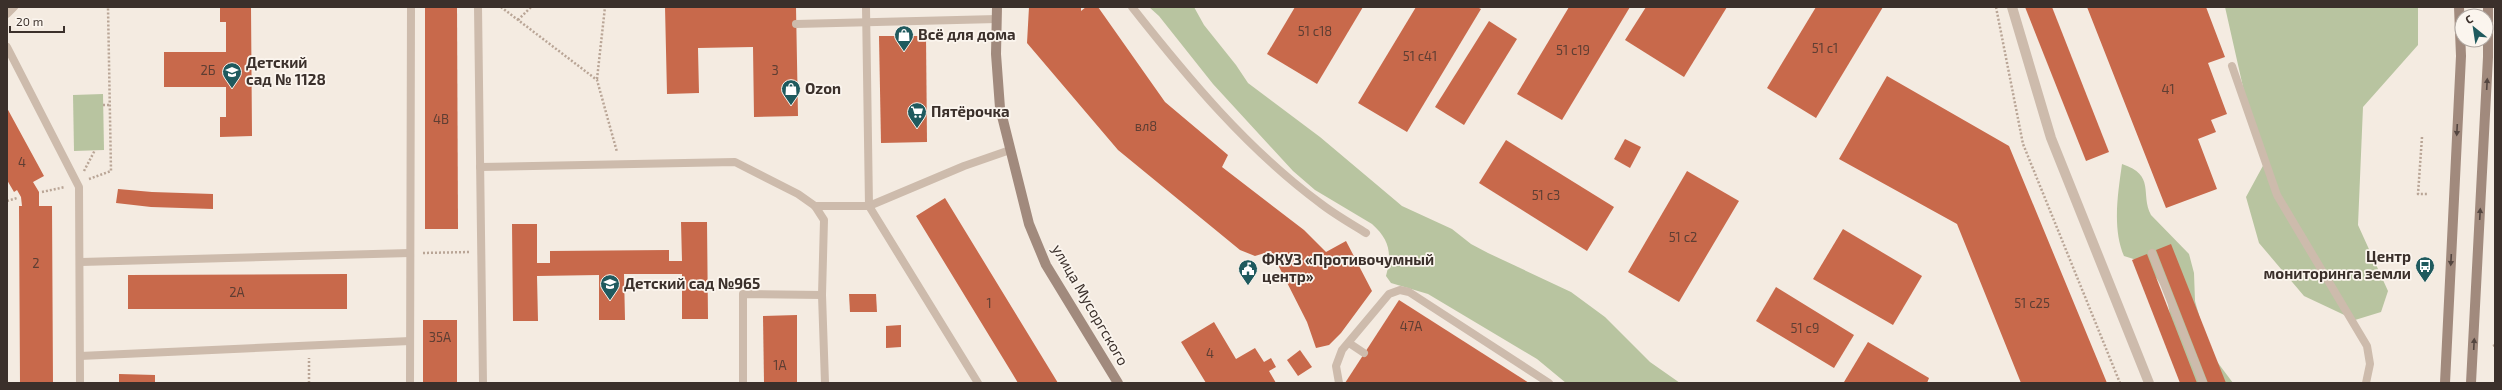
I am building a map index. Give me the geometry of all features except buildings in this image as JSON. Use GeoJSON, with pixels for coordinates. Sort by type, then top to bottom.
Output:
{"type":"FeatureCollection","features":[{"type":"Feature","properties":{"kind":"main road","name":"улица Мусоргского"},"geometry":{"type":"LineString","coordinates":[[997,7],[996,54],[1000,108],[1029,224],[1046,265],[1118,383]]}},
{"type":"Feature","properties":{"kind":"main road"},"geometry":{"type":"LineString","coordinates":[[2445,383],[2461,56],[2459,7]]}},
{"type":"Feature","properties":{"kind":"main road"},"geometry":{"type":"LineString","coordinates":[[2471,383],[2488,56],[2488,7]]}},
{"type":"Feature","properties":{"kind":"street"},"geometry":{"type":"LineString","coordinates":[[2012,7],[2051,138],[2149,383]]}},
{"type":"Feature","properties":{"kind":"lane"},"geometry":{"type":"LineString","coordinates":[[7,14],[14,7]]}},
{"type":"Feature","properties":{"kind":"lane"},"geometry":{"type":"LineString","coordinates":[[410,383],[411,7]]}},
{"type":"Feature","properties":{"kind":"lane"},"geometry":{"type":"LineString","coordinates":[[478,7],[483,383]]}},
{"type":"Feature","properties":{"kind":"lane"},"geometry":{"type":"LineString","coordinates":[[866,7],[869,206],[978,383]]}},
{"type":"Feature","properties":{"kind":"lane"},"geometry":{"type":"LineString","coordinates":[[1132,7],[1177,66],[1267,159],[1320,204],[1366,233]]}},
{"type":"Feature","properties":{"kind":"lane"},"geometry":{"type":"LineString","coordinates":[[796,24],[996,20]]}},
{"type":"Feature","properties":{"kind":"lane"},"geometry":{"type":"LineString","coordinates":[[7,47],[78,184],[81,262],[80,383]]}},
{"type":"Feature","properties":{"kind":"lane"},"geometry":{"type":"LineString","coordinates":[[2232,66],[2278,195],[2367,346],[2370,364],[2366,383]]}},
{"type":"Feature","properties":{"kind":"lane"},"geometry":{"type":"LineString","coordinates":[[815,206],[869,206],[964,166],[1010,150]]}},
{"type":"Feature","properties":{"kind":"lane"},"geometry":{"type":"LineString","coordinates":[[480,167],[735,162],[798,194],[815,206],[824,220],[822,295],[825,383]]}},
{"type":"Feature","properties":{"kind":"lane"},"geometry":{"type":"LineString","coordinates":[[81,262],[410,253]]}},
{"type":"Feature","properties":{"kind":"lane"},"geometry":{"type":"LineString","coordinates":[[2152,253],[2203,383]]}},
{"type":"Feature","properties":{"kind":"lane"},"geometry":{"type":"LineString","coordinates":[[1338,383],[1336,366],[1342,350],[1389,294],[1400,290],[1409,292],[1549,383]]}},
{"type":"Feature","properties":{"kind":"lane"},"geometry":{"type":"LineString","coordinates":[[743,383],[743,294],[822,295]]}},
{"type":"Feature","properties":{"kind":"lane"},"geometry":{"type":"LineString","coordinates":[[80,356],[410,341]]}},
{"type":"Feature","properties":{"kind":"lane"},"geometry":{"type":"LineString","coordinates":[[1349,343],[1364,352]]}},
{"type":"Feature","properties":{"kind":"path"},"geometry":{"type":"LineString","coordinates":[[42,192],[78,184],[111,171],[108,7]]}},
{"type":"Feature","properties":{"kind":"path"},"geometry":{"type":"LineString","coordinates":[[501,7],[597,80]]}},
{"type":"Feature","properties":{"kind":"path"},"geometry":{"type":"LineString","coordinates":[[518,20],[531,7]]}},
{"type":"Feature","properties":{"kind":"path"},"geometry":{"type":"LineString","coordinates":[[605,7],[597,80],[620,164]]}},
{"type":"Feature","properties":{"kind":"path"},"geometry":{"type":"LineString","coordinates":[[1996,7],[2023,144],[2120,383]]}},
{"type":"Feature","properties":{"kind":"path"},"geometry":{"type":"LineString","coordinates":[[103,105],[110,105]]}},
{"type":"Feature","properties":{"kind":"path"},"geometry":{"type":"LineString","coordinates":[[2422,137],[2418,194],[2427,194]]}},
{"type":"Feature","properties":{"kind":"path"},"geometry":{"type":"LineString","coordinates":[[78,184],[95,150]]}},
{"type":"Feature","properties":{"kind":"path"},"geometry":{"type":"LineString","coordinates":[[7,201],[17,198]]}},
{"type":"Feature","properties":{"kind":"path"},"geometry":{"type":"LineString","coordinates":[[410,253],[481,251]]}},
{"type":"Feature","properties":{"kind":"path"},"geometry":{"type":"LineString","coordinates":[[308,383],[309,346]]}},
{"type":"Feature","properties":{"kind":"green space"},"geometry":{"type":"Polygon","coordinates":[[[1149,7],[1194,7],[1204,25],[1236,65],[1248,83],[1320,137],[1402,206],[1452,229],[1471,244],[1488,253],[1571,292],[1605,317],[1650,362],[1680,383],[1566,383],[1537,359],[1428,294],[1391,283],[1386,276],[1389,261],[1388,248],[1383,236],[1378,230],[1372,224],[1315,190],[1293,171],[1213,84],[1159,16],[1149,7]]]}},
{"type":"Feature","properties":{"kind":"green space"},"geometry":{"type":"Polygon","coordinates":[[[2225,7],[2418,7],[2418,45],[2363,107],[2358,225],[2388,291],[2381,312],[2355,320],[2304,296],[2259,243],[2246,197],[2265,162],[2250,118],[2225,7]]]}},
{"type":"Feature","properties":{"kind":"green space"},"geometry":{"type":"Polygon","coordinates":[[[103,94],[104,150],[74,151],[73,95],[103,94]]]}},
{"type":"Feature","properties":{"kind":"green space"},"geometry":{"type":"Polygon","coordinates":[[[2122,164],[2133,168],[2143,179],[2151,215],[2189,254],[2194,273],[2195,301],[2209,351],[2233,383],[2191,383],[2171,320],[2166,293],[2150,268],[2143,262],[2124,256],[2120,245],[2117,222],[2122,164]]]}},
{"type":"Feature","properties":{"kind":"place","name":"Всё для дома"},"geometry":{"type":"Point","coordinates":[904,52]}},
{"type":"Feature","properties":{"kind":"place","name":"Детский сад № 1128"},"geometry":{"type":"Point","coordinates":[232,89]}},
{"type":"Feature","properties":{"kind":"place","name":"Ozon"},"geometry":{"type":"Point","coordinates":[791,106]}},
{"type":"Feature","properties":{"kind":"place","name":"Пятёрочка"},"geometry":{"type":"Point","coordinates":[917,129]}},
{"type":"Feature","properties":{"kind":"place","name":"Центр мониторинга земли"},"geometry":{"type":"Point","coordinates":[2425,283]}},
{"type":"Feature","properties":{"kind":"place","name":"ФКУЗ «Противочумный центр»"},"geometry":{"type":"Point","coordinates":[1248,286]}},
{"type":"Feature","properties":{"kind":"place","name":"Детский сад №965"},"geometry":{"type":"Point","coordinates":[610,301]}}]}
